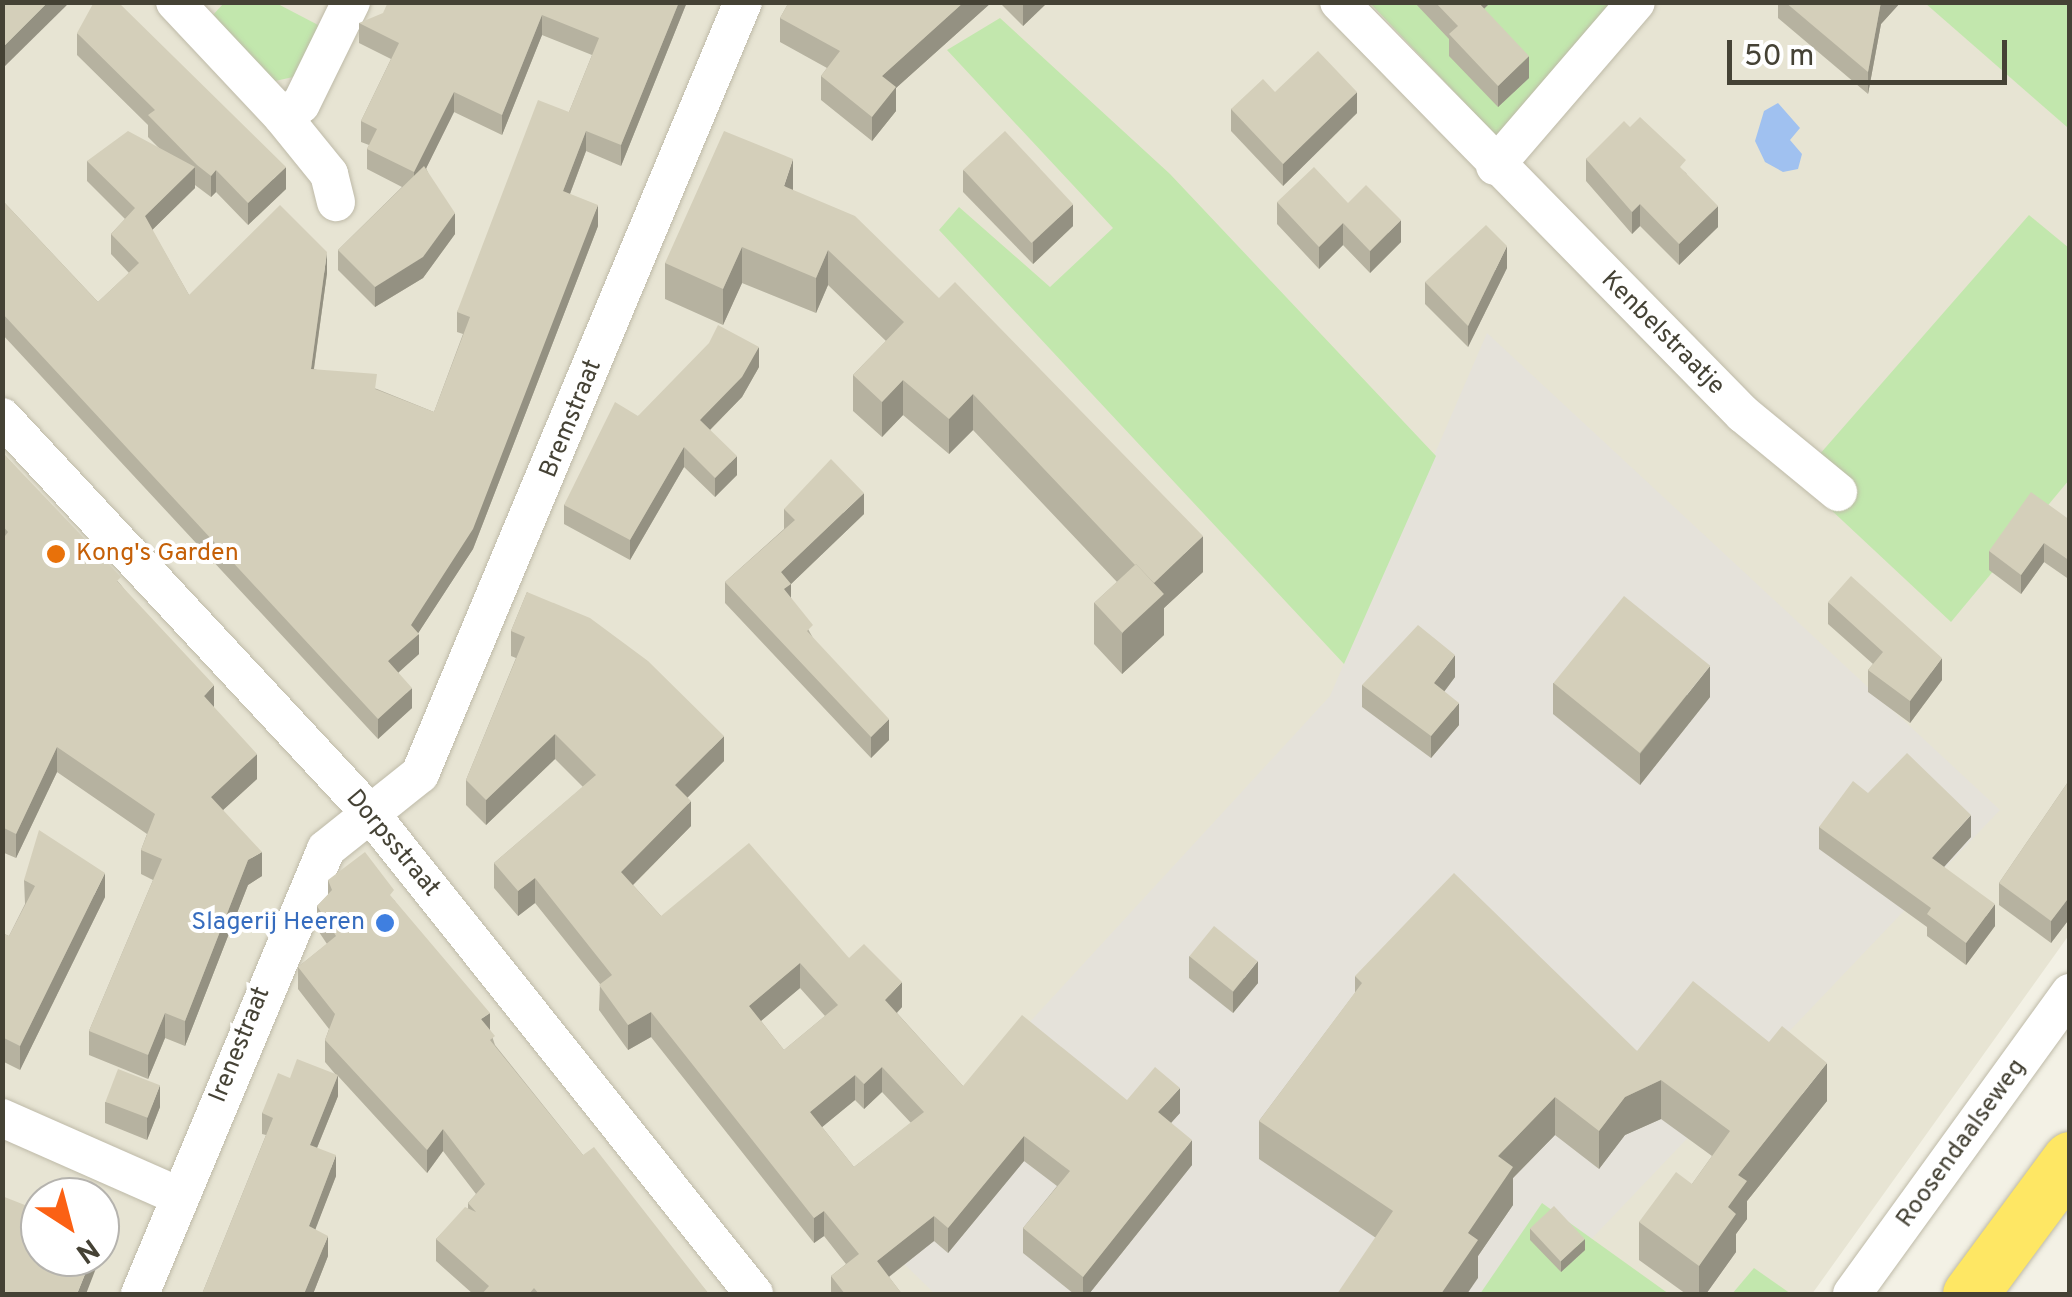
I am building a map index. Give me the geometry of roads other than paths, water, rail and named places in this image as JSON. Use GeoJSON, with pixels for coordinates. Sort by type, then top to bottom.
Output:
{"type":"FeatureCollection","features":[{"type":"Feature","properties":{"kind":"highway"},"geometry":{"type":"LineString","coordinates":[[1970,1294],[2070,1159]]}},
{"type":"Feature","properties":{"kind":"street","name":"Bremstraat"},"geometry":{"type":"LineString","coordinates":[[369,812],[420,774],[743,2]]}},
{"type":"Feature","properties":{"kind":"street","name":"Kenbelstraatje"},"geometry":{"type":"LineString","coordinates":[[1339,2],[1495,166],[1743,414],[1838,492]]}},
{"type":"Feature","properties":{"kind":"street"},"geometry":{"type":"LineString","coordinates":[[1495,166],[1636,2]]}},
{"type":"Feature","properties":{"kind":"street"},"geometry":{"type":"LineString","coordinates":[[282,116],[300,104],[341,6]]}},
{"type":"Feature","properties":{"kind":"street"},"geometry":{"type":"LineString","coordinates":[[188,7],[329,174],[336,202]]}},
{"type":"Feature","properties":{"kind":"street","name":"Dorpsstraat"},"geometry":{"type":"LineString","coordinates":[[2,417],[369,812],[754,1294]]}},
{"type":"Feature","properties":{"kind":"street","name":"Irenestraat"},"geometry":{"type":"LineString","coordinates":[[140,1294],[298,904],[326,849],[369,812]]}},
{"type":"Feature","properties":{"kind":"street","name":"Roosendaalseweg"},"geometry":{"type":"LineString","coordinates":[[1852,1294],[2070,993]]}},
{"type":"Feature","properties":{"kind":"street"},"geometry":{"type":"LineString","coordinates":[[2,1118],[180,1196]]}},
{"type":"Feature","properties":{"kind":"water"},"geometry":{"type":"Polygon","coordinates":[[[1778,103],[1800,128],[1790,140],[1802,154],[1798,169],[1783,172],[1765,162],[1755,141],[1764,111],[1778,103]]]}},
{"type":"Feature","properties":{"kind":"place","name":"Kong's Garden"},"geometry":{"type":"Point","coordinates":[56,554]}},
{"type":"Feature","properties":{"kind":"place","name":"Slagerij Heeren"},"geometry":{"type":"Point","coordinates":[385,923]}}]}
